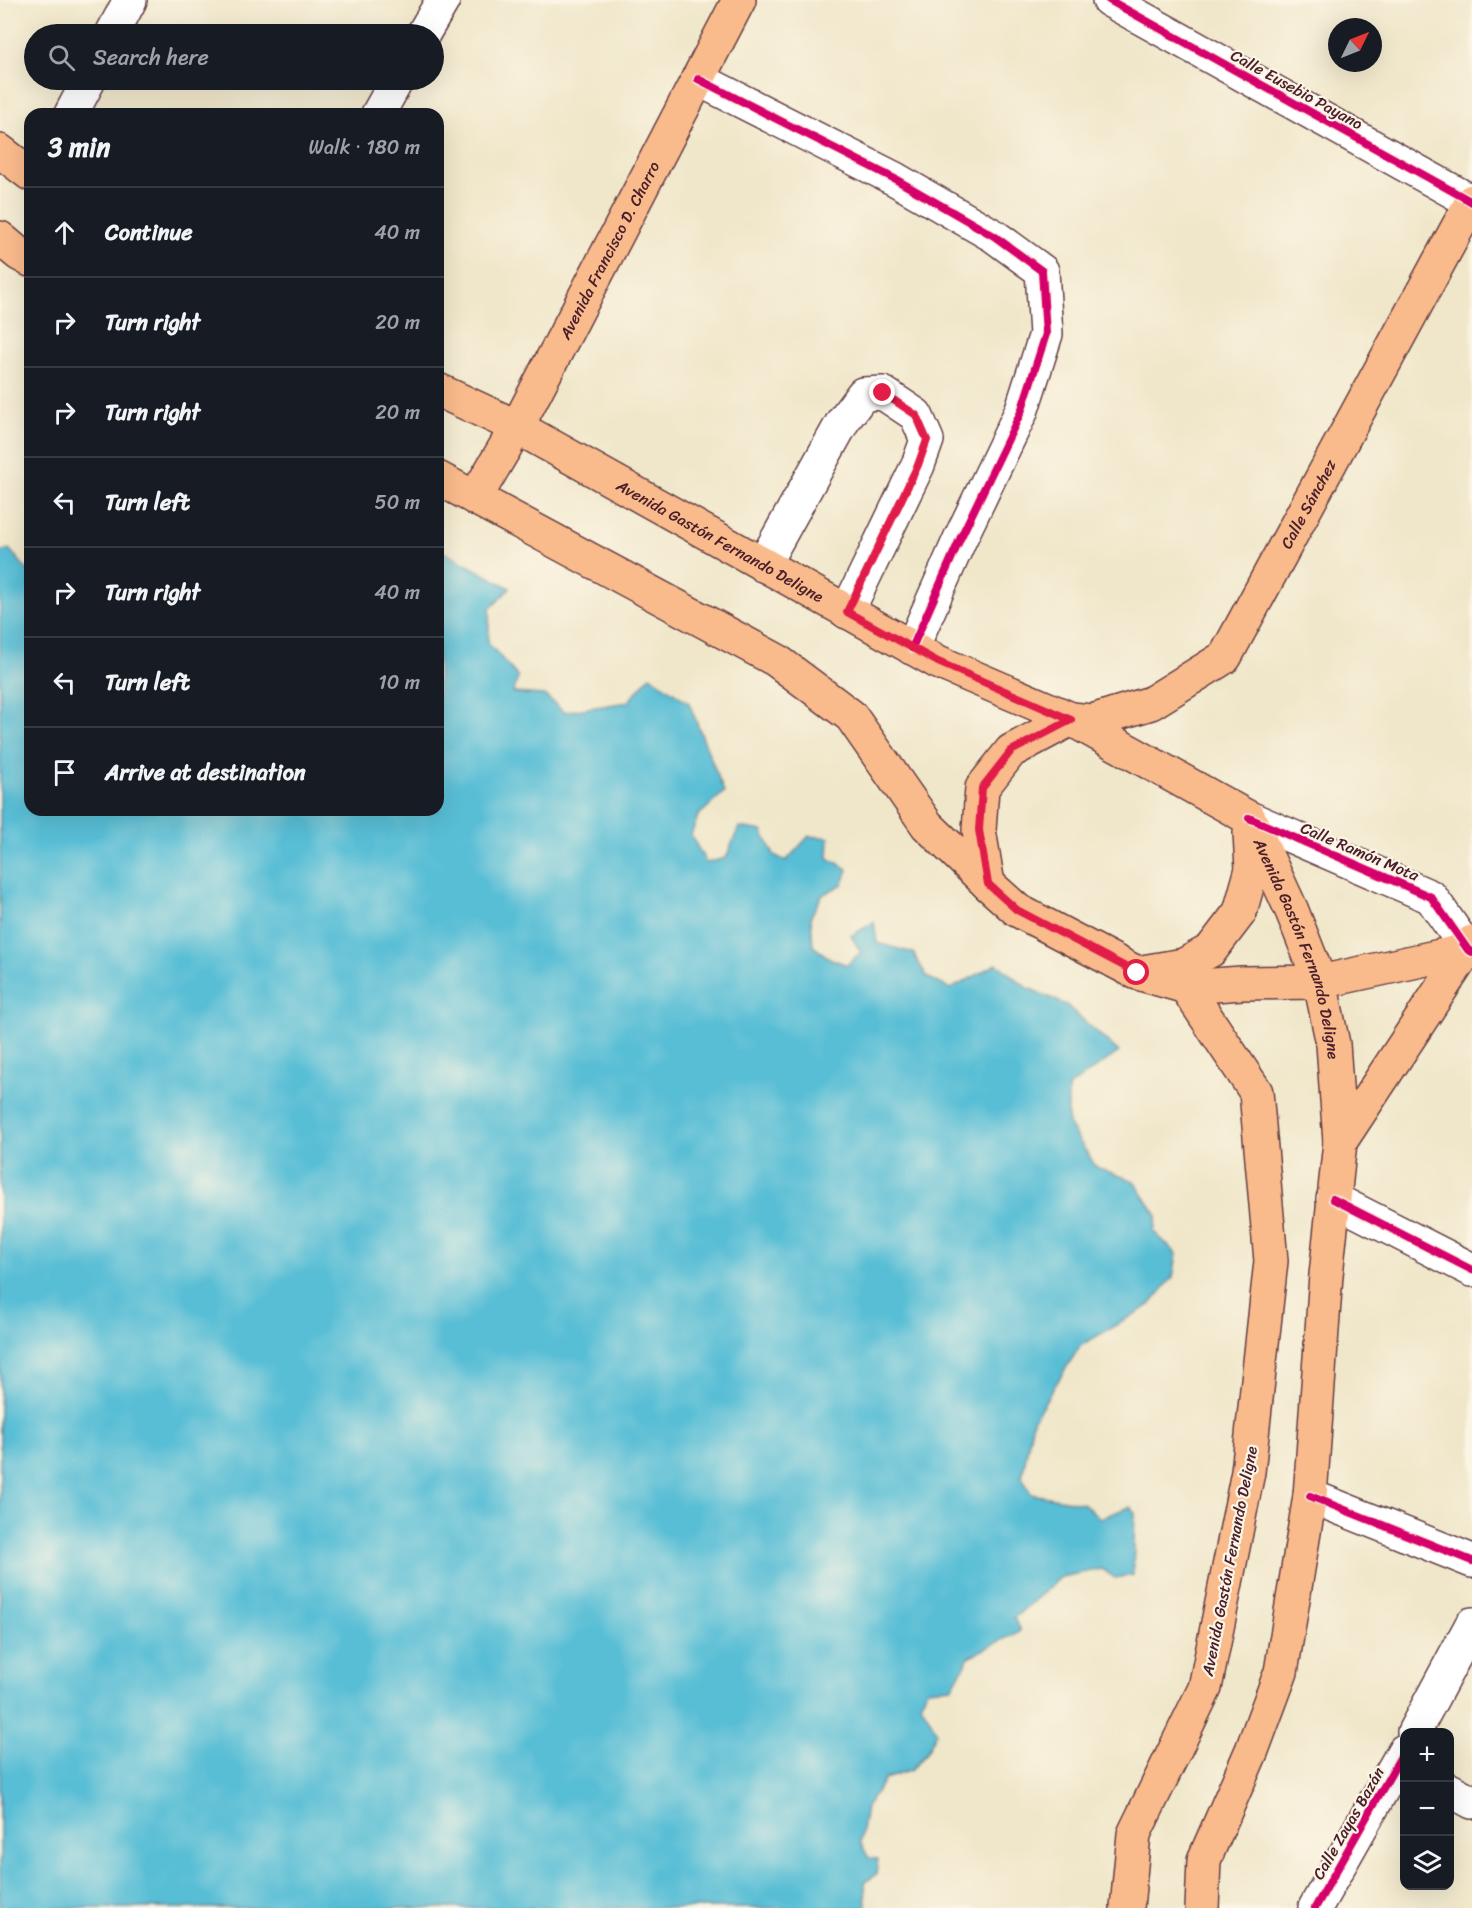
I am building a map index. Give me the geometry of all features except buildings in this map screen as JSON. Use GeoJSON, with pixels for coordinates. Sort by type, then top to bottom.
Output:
{"type":"FeatureCollection","features":[{"type":"Feature","properties":{"kind":"main road","name":"Avenida Francisco D. Charro"},"geometry":{"type":"LineString","coordinates":[[475,498],[517,427],[739,0]]}},
{"type":"Feature","properties":{"kind":"main road"},"geometry":{"type":"LineString","coordinates":[[0,151],[24,169]]}},
{"type":"Feature","properties":{"kind":"main road","name":"Calle Sánchez"},"geometry":{"type":"LineString","coordinates":[[1071,720],[1092,721],[1151,703],[1225,657],[1472,201]]}},
{"type":"Feature","properties":{"kind":"main road"},"geometry":{"type":"LineString","coordinates":[[0,237],[24,257]]}},
{"type":"Feature","properties":{"kind":"main road","name":"Avenida Gastón Fernando Deligne"},"geometry":{"type":"LineString","coordinates":[[444,393],[517,427],[938,662],[1071,720],[1249,818],[1292,911],[1320,982],[1333,1044],[1340,1142],[1333,1200],[1310,1496],[1281,1672],[1252,1750],[1204,1860],[1202,1908]]}},
{"type":"Feature","properties":{"kind":"main road"},"geometry":{"type":"LineString","coordinates":[[444,481],[776,660],[851,716],[927,825],[1017,910],[1137,973],[1186,987],[1242,983],[1320,982],[1471,948]]}},
{"type":"Feature","properties":{"kind":"main road"},"geometry":{"type":"LineString","coordinates":[[988,884],[979,830],[982,788],[1011,751],[1071,720]]}},
{"type":"Feature","properties":{"kind":"main road"},"geometry":{"type":"LineString","coordinates":[[1137,973],[1184,965],[1212,950],[1240,912],[1252,869],[1249,818]]}},
{"type":"Feature","properties":{"kind":"main road"},"geometry":{"type":"LineString","coordinates":[[1340,1142],[1471,948]]}},
{"type":"Feature","properties":{"kind":"main road","name":"Avenida Gastón Fernando Deligne"},"geometry":{"type":"LineString","coordinates":[[1127,1908],[1134,1834],[1205,1688],[1248,1472],[1271,1261],[1256,1092],[1186,987]]}},
{"type":"Feature","properties":{"kind":"street"},"geometry":{"type":"LineString","coordinates":[[117,24],[130,0]]}},
{"type":"Feature","properties":{"kind":"street"},"geometry":{"type":"LineString","coordinates":[[429,24],[442,0]]}},
{"type":"Feature","properties":{"kind":"street","name":"Calle Eusebio Payano"},"geometry":{"type":"LineString","coordinates":[[1109,0],[1472,201]]}},
{"type":"Feature","properties":{"kind":"street"},"geometry":{"type":"LineString","coordinates":[[698,79],[895,179],[994,236],[1042,271],[1046,334],[1021,412],[960,539],[912,648]]}},
{"type":"Feature","properties":{"kind":"street"},"geometry":{"type":"LineString","coordinates":[[73,108],[83,90]]}},
{"type":"Feature","properties":{"kind":"street"},"geometry":{"type":"LineString","coordinates":[[381,108],[391,90]]}},
{"type":"Feature","properties":{"kind":"street"},"geometry":{"type":"LineString","coordinates":[[763,565],[843,421],[862,394],[883,393],[916,415],[927,440],[913,475],[847,612]]}},
{"type":"Feature","properties":{"kind":"street","name":"Calle Ramón Mota"},"geometry":{"type":"LineString","coordinates":[[1249,818],[1431,897],[1471,948]]}},
{"type":"Feature","properties":{"kind":"street"},"geometry":{"type":"LineString","coordinates":[[1333,1200],[1472,1270]]}},
{"type":"Feature","properties":{"kind":"street"},"geometry":{"type":"LineString","coordinates":[[1310,1496],[1472,1561]]}},
{"type":"Feature","properties":{"kind":"street"},"geometry":{"type":"LineString","coordinates":[[1416,1728],[1472,1624]]}},
{"type":"Feature","properties":{"kind":"street","name":"Calle Zayas Bazán"},"geometry":{"type":"LineString","coordinates":[[1315,1908],[1400,1763]]}},
{"type":"Feature","properties":{"kind":"street"},"geometry":{"type":"LineString","coordinates":[[1454,1793],[1472,1802]]}},
{"type":"Feature","properties":{"kind":"water"},"geometry":{"type":"Polygon","coordinates":[[[9,549],[24,566],[24,816],[444,816],[444,552],[510,588],[490,609],[488,643],[518,677],[513,693],[544,695],[564,712],[628,702],[650,676],[689,703],[724,792],[698,816],[691,835],[706,863],[726,858],[739,827],[762,831],[774,855],[786,861],[809,836],[829,838],[828,858],[848,869],[843,884],[822,895],[811,916],[813,946],[831,959],[847,965],[861,952],[851,936],[874,922],[877,943],[913,953],[927,977],[951,989],[997,964],[1026,987],[1066,1005],[1119,1052],[1068,1087],[1068,1124],[1096,1167],[1134,1181],[1157,1216],[1154,1232],[1177,1254],[1173,1277],[1150,1305],[1080,1346],[1033,1420],[1022,1477],[1031,1494],[1082,1503],[1100,1518],[1130,1507],[1135,1513],[1133,1575],[1115,1578],[1102,1569],[1061,1577],[1014,1618],[1020,1631],[969,1657],[952,1687],[927,1689],[921,1704],[937,1732],[926,1753],[911,1770],[885,1779],[866,1807],[860,1842],[869,1858],[878,1859],[876,1874],[865,1883],[866,1908],[0,1908],[0,552],[9,549]]]}},
{"type":"Feature","properties":{"kind":"cycle path"},"geometry":{"type":"LineString","coordinates":[[1109,0],[1472,202]]}},
{"type":"Feature","properties":{"kind":"cycle path"},"geometry":{"type":"LineString","coordinates":[[698,79],[895,179],[994,236],[1042,271],[1046,334],[1021,412],[960,539],[912,648]]}},
{"type":"Feature","properties":{"kind":"cycle path"},"geometry":{"type":"LineString","coordinates":[[1249,818],[1431,897],[1468,950],[1472,952]]}},
{"type":"Feature","properties":{"kind":"cycle path"},"geometry":{"type":"LineString","coordinates":[[1333,1199],[1472,1270]]}},
{"type":"Feature","properties":{"kind":"cycle path"},"geometry":{"type":"LineString","coordinates":[[1310,1496],[1472,1561]]}},
{"type":"Feature","properties":{"kind":"cycle path"},"geometry":{"type":"LineString","coordinates":[[1315,1908],[1400,1758]]}},
{"type":"Feature","properties":{"kind":"route"},"geometry":{"type":"LineString","coordinates":[[883,393],[916,415],[927,440],[918,465],[847,612],[938,662],[1071,720],[1011,751],[982,788],[979,830],[988,884],[1017,910],[1137,973]]}}]}
